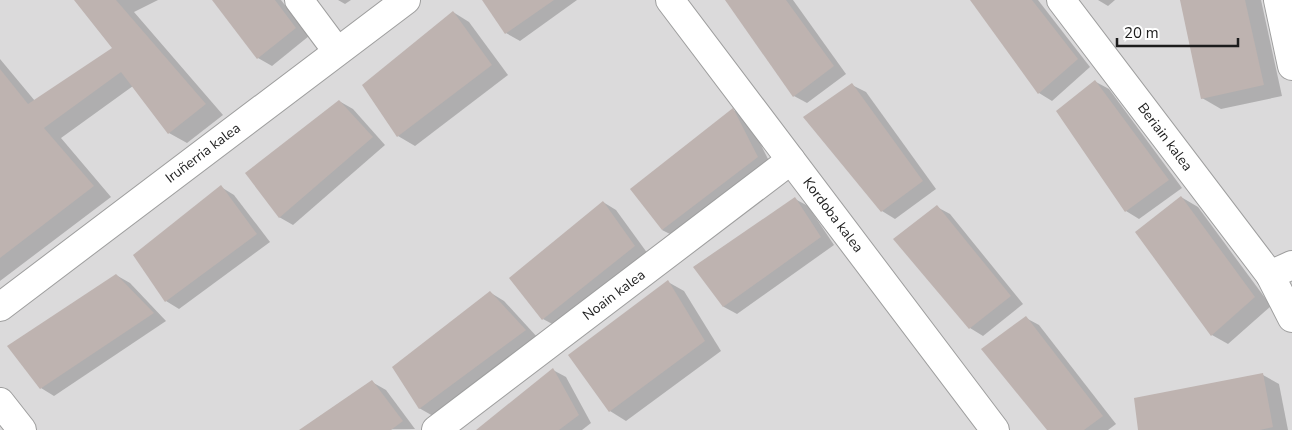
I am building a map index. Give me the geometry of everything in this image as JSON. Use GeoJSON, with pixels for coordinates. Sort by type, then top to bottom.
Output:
{"type":"FeatureCollection","features":[{"type":"Feature","properties":{"kind":"street"},"geometry":{"type":"LineString","coordinates":[[299,0],[337,51]]}},
{"type":"Feature","properties":{"kind":"street","name":"Iruñerria kalea"},"geometry":{"type":"LineString","coordinates":[[0,307],[406,0]]}},
{"type":"Feature","properties":{"kind":"street","name":"Kordoba kalea"},"geometry":{"type":"LineString","coordinates":[[670,0],[995,430]]}},
{"type":"Feature","properties":{"kind":"street","name":"Beriain kalea"},"geometry":{"type":"LineString","coordinates":[[1061,0],[1281,270],[1292,318]]}},
{"type":"Feature","properties":{"kind":"street"},"geometry":{"type":"LineString","coordinates":[[1278,0],[1292,66]]}},
{"type":"Feature","properties":{"kind":"street","name":"Noain kalea"},"geometry":{"type":"LineString","coordinates":[[436,430],[791,160]]}},
{"type":"Feature","properties":{"kind":"street"},"geometry":{"type":"LineString","coordinates":[[0,402],[22,430]]}},
{"type":"Feature","properties":{"kind":"shaded area"},"geometry":{"type":"Polygon","coordinates":[[[0,0],[1292,0],[1292,430],[0,430],[0,0]]]}},
{"type":"Feature","properties":{"kind":"building"},"geometry":{"type":"Polygon","coordinates":[[[74,0],[116,0],[206,104],[168,134],[121,72],[44,128],[94,186],[0,258],[0,69],[28,104],[112,48],[74,0]]]}},
{"type":"Feature","properties":{"kind":"building"},"geometry":{"type":"Polygon","coordinates":[[[212,0],[275,0],[296,28],[257,59],[212,0]]]}},
{"type":"Feature","properties":{"kind":"building"},"geometry":{"type":"Polygon","coordinates":[[[482,0],[554,0],[505,34],[482,0]]]}},
{"type":"Feature","properties":{"kind":"building"},"geometry":{"type":"Polygon","coordinates":[[[725,0],[786,0],[834,66],[793,97],[725,0]]]}},
{"type":"Feature","properties":{"kind":"building"},"geometry":{"type":"Polygon","coordinates":[[[970,0],[1032,0],[1078,59],[1038,94],[970,0]]]}},
{"type":"Feature","properties":{"kind":"building"},"geometry":{"type":"Polygon","coordinates":[[[1180,0],[1245,0],[1264,85],[1201,99],[1180,0]]]}},
{"type":"Feature","properties":{"kind":"building"},"geometry":{"type":"Polygon","coordinates":[[[453,11],[492,65],[397,137],[362,85],[453,11]]]}},
{"type":"Feature","properties":{"kind":"building"},"geometry":{"type":"Polygon","coordinates":[[[1095,80],[1169,180],[1125,212],[1056,111],[1095,80]]]}},
{"type":"Feature","properties":{"kind":"building"},"geometry":{"type":"Polygon","coordinates":[[[852,83],[923,181],[881,212],[803,117],[852,83]]]}},
{"type":"Feature","properties":{"kind":"building"},"geometry":{"type":"Polygon","coordinates":[[[339,100],[373,137],[279,218],[245,173],[339,100]]]}},
{"type":"Feature","properties":{"kind":"building"},"geometry":{"type":"Polygon","coordinates":[[[733,108],[758,157],[662,230],[630,189],[733,108]]]}},
{"type":"Feature","properties":{"kind":"building"},"geometry":{"type":"Polygon","coordinates":[[[221,185],[257,234],[165,302],[133,255],[221,185]]]}},
{"type":"Feature","properties":{"kind":"building"},"geometry":{"type":"Polygon","coordinates":[[[1181,196],[1255,297],[1211,336],[1135,232],[1181,196]]]}},
{"type":"Feature","properties":{"kind":"building"},"geometry":{"type":"Polygon","coordinates":[[[795,197],[821,237],[723,307],[693,267],[795,197]]]}},
{"type":"Feature","properties":{"kind":"building"},"geometry":{"type":"Polygon","coordinates":[[[603,201],[635,246],[542,320],[509,278],[603,201]]]}},
{"type":"Feature","properties":{"kind":"building"},"geometry":{"type":"Polygon","coordinates":[[[937,205],[1011,296],[969,329],[893,239],[937,205]]]}},
{"type":"Feature","properties":{"kind":"building"},"geometry":{"type":"Polygon","coordinates":[[[116,274],[154,313],[40,389],[7,346],[116,274]]]}},
{"type":"Feature","properties":{"kind":"building"},"geometry":{"type":"Polygon","coordinates":[[[668,280],[705,341],[609,412],[568,355],[668,280]]]}},
{"type":"Feature","properties":{"kind":"building"},"geometry":{"type":"Polygon","coordinates":[[[490,291],[526,330],[419,409],[392,367],[490,291]]]}},
{"type":"Feature","properties":{"kind":"building"},"geometry":{"type":"Polygon","coordinates":[[[1026,316],[1103,416],[1084,430],[1047,430],[981,349],[1026,316]]]}},
{"type":"Feature","properties":{"kind":"building"},"geometry":{"type":"Polygon","coordinates":[[[553,368],[579,415],[559,430],[476,430],[553,368]]]}},
{"type":"Feature","properties":{"kind":"building"},"geometry":{"type":"Polygon","coordinates":[[[1263,373],[1273,427],[1260,430],[1138,430],[1134,398],[1263,373]]]}},
{"type":"Feature","properties":{"kind":"building"},"geometry":{"type":"Polygon","coordinates":[[[372,380],[403,421],[391,430],[299,430],[372,380]]]}}]}
